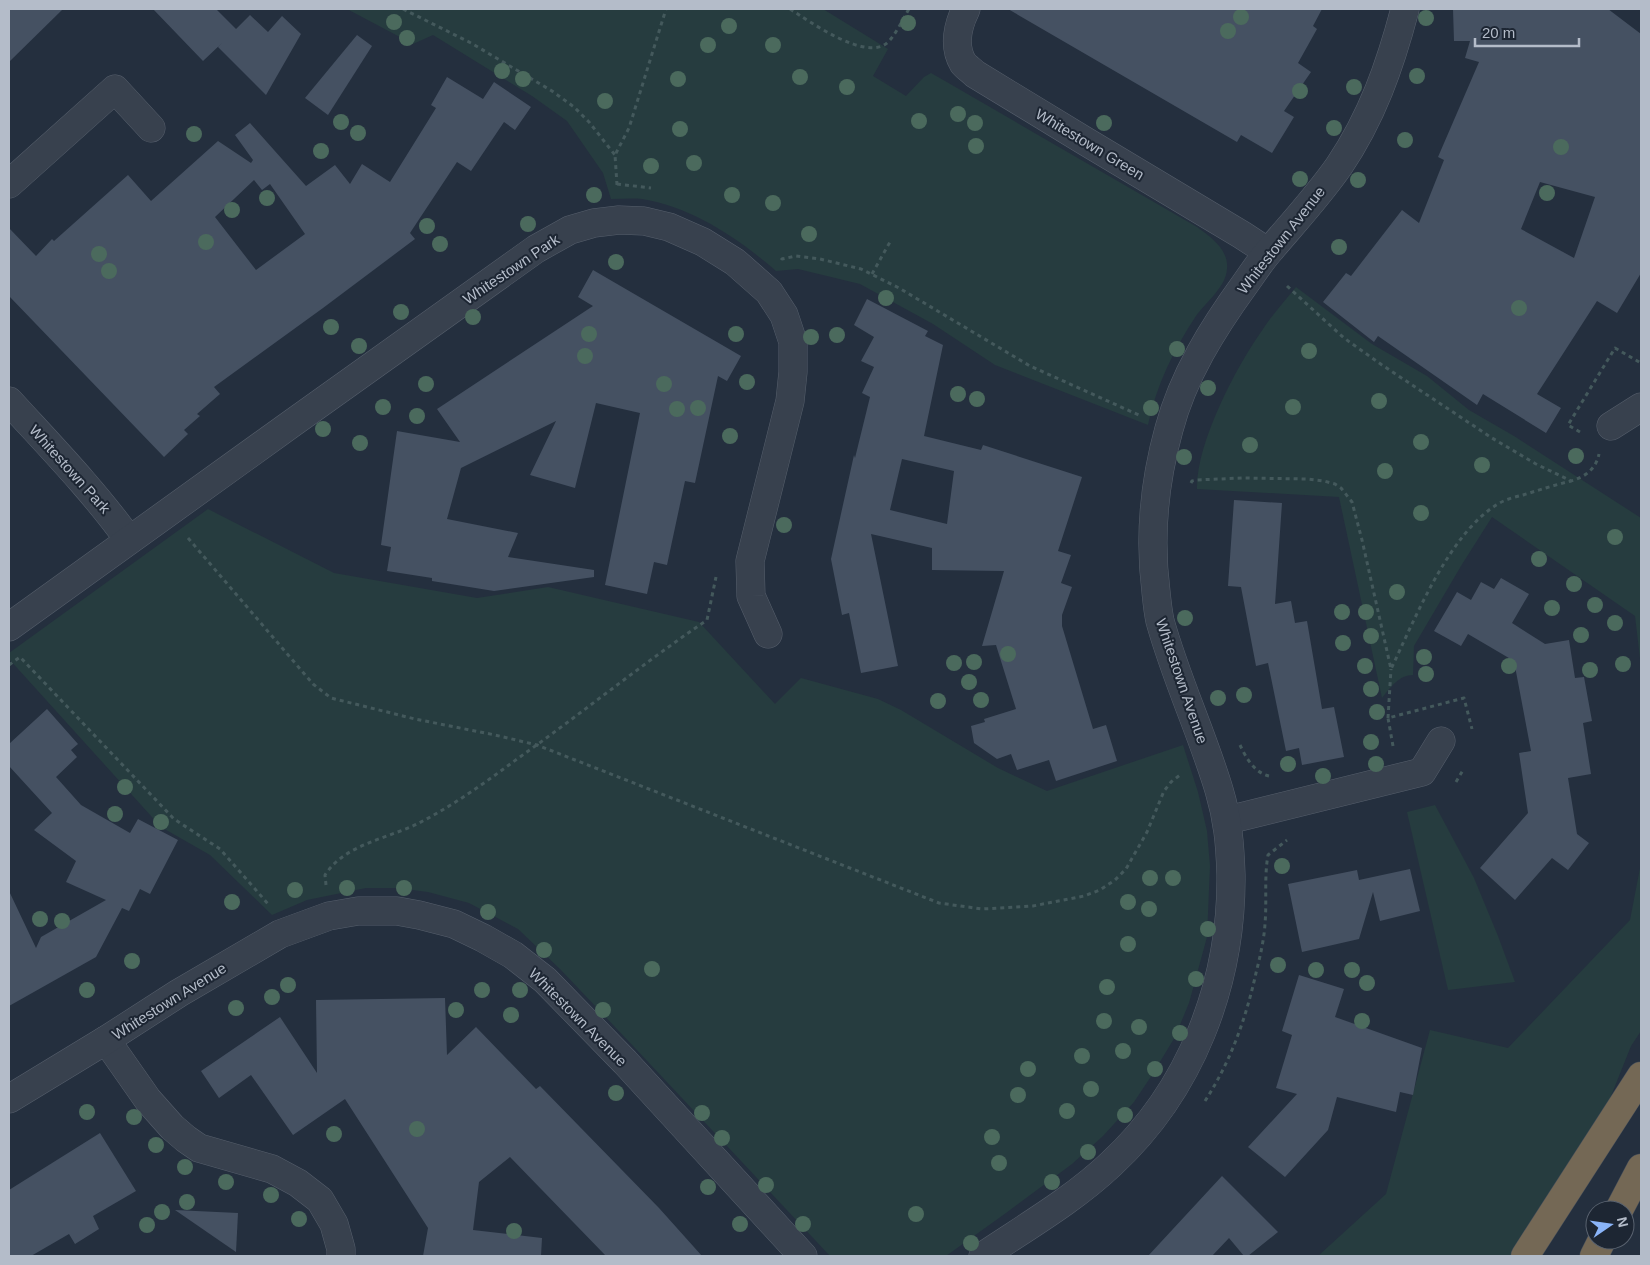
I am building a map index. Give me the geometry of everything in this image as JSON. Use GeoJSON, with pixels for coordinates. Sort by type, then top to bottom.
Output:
{"type":"FeatureCollection","features":[{"type":"Feature","properties":{"kind":"highway"},"geometry":{"type":"LineString","coordinates":[[1525,1256],[1641,1076]]}},
{"type":"Feature","properties":{"kind":"highway"},"geometry":{"type":"LineString","coordinates":[[1624,1200],[1641,1168]]}},
{"type":"Feature","properties":{"kind":"street","name":"Whitestown Green"},"geometry":{"type":"LineString","coordinates":[[966,9],[961,17],[957,34],[958,50],[964,64],[975,74],[1268,252]]}},
{"type":"Feature","properties":{"kind":"street","name":"Whitestown Avenue"},"geometry":{"type":"LineString","coordinates":[[983,1256],[1079,1191],[1112,1164],[1135,1140],[1170,1095],[1192,1055],[1207,1021],[1223,964],[1231,896],[1228,820],[1205,749],[1174,666],[1160,619],[1152,566],[1156,482],[1169,427],[1199,355],[1210,335],[1268,252],[1312,203],[1358,134],[1376,99],[1391,61],[1405,9]]}},
{"type":"Feature","properties":{"kind":"street"},"geometry":{"type":"LineString","coordinates":[[9,184],[115,89],[151,128]]}},
{"type":"Feature","properties":{"kind":"street","name":"Whitestown Park"},"geometry":{"type":"LineString","coordinates":[[9,627],[536,249],[570,230],[594,223],[619,220],[644,221],[670,227],[703,242],[735,262],[769,292],[784,315],[792,342],[793,372],[790,401],[750,561],[751,596],[768,634]]}},
{"type":"Feature","properties":{"kind":"street","name":"Whitestown Park"},"geometry":{"type":"LineString","coordinates":[[9,401],[82,480],[129,540]]}},
{"type":"Feature","properties":{"kind":"street"},"geometry":{"type":"LineString","coordinates":[[1610,426],[1641,407]]}},
{"type":"Feature","properties":{"kind":"street"},"geometry":{"type":"LineString","coordinates":[[1228,820],[1422,772],[1440,740]]}},
{"type":"Feature","properties":{"kind":"street","name":"Whitestown Avenue"},"geometry":{"type":"LineString","coordinates":[[9,1099],[179,993],[280,934],[329,916],[358,911],[397,911],[420,915],[454,924],[483,938],[513,955],[545,980],[803,1256]]}},
{"type":"Feature","properties":{"kind":"street","name":"Whitestown Avenue"},"geometry":{"type":"LineString","coordinates":[[106,1040],[148,1100],[172,1127],[198,1148],[272,1170],[298,1183],[320,1200],[334,1224],[341,1256]]}},
{"type":"Feature","properties":{"kind":"path"},"geometry":{"type":"LineString","coordinates":[[403,9],[471,43],[552,91],[574,107],[589,122],[615,155]]}},
{"type":"Feature","properties":{"kind":"path"},"geometry":{"type":"LineString","coordinates":[[619,220],[615,155],[629,128],[666,9]]}},
{"type":"Feature","properties":{"kind":"path"},"geometry":{"type":"LineString","coordinates":[[790,9],[855,46],[878,47],[888,42],[909,9]]}},
{"type":"Feature","properties":{"kind":"path"},"geometry":{"type":"LineString","coordinates":[[617,184],[648,186],[657,189]]}},
{"type":"Feature","properties":{"kind":"path"},"geometry":{"type":"LineString","coordinates":[[872,274],[890,242]]}},
{"type":"Feature","properties":{"kind":"path"},"geometry":{"type":"LineString","coordinates":[[776,254],[782,259],[796,256],[861,268],[899,288],[1030,366],[1169,427]]}},
{"type":"Feature","properties":{"kind":"path"},"geometry":{"type":"LineString","coordinates":[[1287,286],[1344,338],[1389,369],[1492,438],[1536,464],[1571,481]]}},
{"type":"Feature","properties":{"kind":"path"},"geometry":{"type":"LineString","coordinates":[[1581,433],[1568,425],[1615,348],[1641,363]]}},
{"type":"Feature","properties":{"kind":"path"},"geometry":{"type":"LineString","coordinates":[[1391,669],[1433,583],[1458,544],[1480,517],[1498,504],[1511,498],[1571,481],[1590,472],[1598,460],[1599,451]]}},
{"type":"Feature","properties":{"kind":"path"},"geometry":{"type":"LineString","coordinates":[[1191,488],[1192,481],[1242,478],[1324,481],[1341,488],[1352,502],[1391,669],[1388,718],[1394,751]]}},
{"type":"Feature","properties":{"kind":"path"},"geometry":{"type":"LineString","coordinates":[[188,538],[312,684],[331,698],[416,719],[537,745],[939,903],[982,909],[1033,906],[1084,896],[1100,890],[1115,880],[1126,869],[1139,847],[1158,809],[1164,791],[1180,775],[1176,761],[1205,749]]}},
{"type":"Feature","properties":{"kind":"path"},"geometry":{"type":"LineString","coordinates":[[329,916],[325,875],[332,865],[350,852],[418,823],[446,807],[537,745],[707,620],[717,576]]}},
{"type":"Feature","properties":{"kind":"path"},"geometry":{"type":"LineString","coordinates":[[9,665],[20,657],[174,819],[220,849],[290,930]]}},
{"type":"Feature","properties":{"kind":"path"},"geometry":{"type":"LineString","coordinates":[[1388,718],[1464,698],[1472,732]]}},
{"type":"Feature","properties":{"kind":"path"},"geometry":{"type":"LineString","coordinates":[[1237,738],[1254,768],[1262,774],[1270,776]]}},
{"type":"Feature","properties":{"kind":"path"},"geometry":{"type":"LineString","coordinates":[[1451,788],[1460,777],[1466,764]]}},
{"type":"Feature","properties":{"kind":"path"},"geometry":{"type":"LineString","coordinates":[[1205,1101],[1221,1076],[1251,999],[1265,925],[1268,855],[1286,841],[1294,838]]}},
{"type":"Feature","properties":{"kind":"green space"},"geometry":{"type":"Polygon","coordinates":[[[347,9],[823,9],[888,49],[873,76],[906,96],[924,77],[931,73],[1197,227],[1222,250],[1227,262],[1226,276],[1180,341],[1161,382],[1148,425],[995,365],[933,324],[860,284],[798,269],[776,271],[730,236],[679,209],[642,199],[611,199],[603,173],[567,121],[532,96],[433,35],[413,44],[347,9]]]}},
{"type":"Feature","properties":{"kind":"green space"},"geometry":{"type":"Polygon","coordinates":[[[1296,287],[1372,344],[1427,376],[1469,410],[1514,436],[1641,518],[1641,667],[1635,616],[1492,517],[1414,646],[1413,675],[1399,679],[1382,698],[1339,497],[1197,489],[1198,471],[1203,451],[1210,429],[1229,386],[1265,326],[1296,287]]]}},
{"type":"Feature","properties":{"kind":"green space"},"geometry":{"type":"Polygon","coordinates":[[[208,509],[334,573],[477,598],[548,587],[699,622],[775,704],[801,678],[878,699],[901,710],[998,768],[1047,791],[1183,745],[1198,792],[1207,831],[1210,866],[1207,937],[1189,1003],[1175,1037],[1134,1102],[1103,1136],[1072,1164],[946,1256],[830,1256],[561,970],[518,929],[469,903],[428,892],[397,888],[366,888],[307,900],[272,915],[210,855],[161,827],[9,659],[9,653],[208,509]]]}},
{"type":"Feature","properties":{"kind":"green space"},"geometry":{"type":"Polygon","coordinates":[[[1435,805],[1474,878],[1515,982],[1448,990],[1407,812],[1435,805]]]}},
{"type":"Feature","properties":{"kind":"green space"},"geometry":{"type":"Polygon","coordinates":[[[1641,863],[1641,1031],[1631,1046],[1597,1131],[1513,1256],[1318,1256],[1386,1194],[1430,1030],[1508,1048],[1630,920],[1641,863]]]}},
{"type":"Feature","properties":{"kind":"building"},"geometry":{"type":"Polygon","coordinates":[[[9,9],[63,9],[9,62],[9,9]]]}},
{"type":"Feature","properties":{"kind":"building"},"geometry":{"type":"Polygon","coordinates":[[[153,9],[216,9],[236,29],[250,15],[268,32],[282,16],[301,34],[266,95],[218,47],[222,43],[203,61],[153,9]]]}},
{"type":"Feature","properties":{"kind":"building"},"geometry":{"type":"Polygon","coordinates":[[[1008,9],[1322,9],[1313,26],[1317,29],[1298,63],[1311,72],[1284,111],[1294,117],[1272,153],[1241,135],[1237,142],[1008,9]]]}},
{"type":"Feature","properties":{"kind":"building"},"geometry":{"type":"Polygon","coordinates":[[[1453,9],[1608,9],[1641,34],[1641,273],[1617,313],[1597,301],[1537,394],[1561,408],[1546,433],[1483,394],[1477,405],[1378,336],[1374,342],[1323,302],[1346,273],[1351,276],[1402,210],[1419,223],[1444,160],[1438,157],[1479,62],[1465,58],[1470,41],[1454,41],[1453,9]],[[1540,182],[1521,229],[1574,258],[1595,197],[1540,182]]]}},
{"type":"Feature","properties":{"kind":"building"},"geometry":{"type":"Polygon","coordinates":[[[357,35],[372,46],[328,115],[305,98],[357,35]]]}},
{"type":"Feature","properties":{"kind":"building"},"geometry":{"type":"Polygon","coordinates":[[[447,77],[483,99],[494,82],[531,107],[515,130],[504,122],[471,171],[457,162],[410,233],[415,239],[214,387],[220,394],[197,414],[200,416],[184,430],[188,434],[164,457],[9,296],[9,228],[36,256],[52,239],[54,241],[128,175],[151,201],[218,141],[251,163],[253,160],[235,135],[250,123],[306,186],[335,165],[350,184],[362,164],[390,182],[436,108],[431,105],[447,77]],[[254,180],[215,217],[256,270],[305,234],[270,184],[262,190],[254,180]]]}},
{"type":"Feature","properties":{"kind":"building"},"geometry":{"type":"Polygon","coordinates":[[[593,270],[741,356],[727,381],[718,376],[695,483],[685,481],[667,565],[654,562],[647,594],[605,585],[640,413],[596,403],[575,488],[530,475],[556,421],[461,468],[447,519],[518,533],[508,557],[594,570],[594,577],[494,591],[432,581],[432,578],[387,571],[391,547],[381,545],[397,431],[460,442],[437,409],[593,306],[578,297],[593,270]]]}},
{"type":"Feature","properties":{"kind":"building"},"geometry":{"type":"Polygon","coordinates":[[[867,299],[928,331],[925,336],[943,345],[924,436],[981,450],[983,445],[1082,477],[1058,551],[1071,555],[1061,583],[1072,587],[1062,615],[1062,626],[1093,729],[1106,725],[1117,761],[1056,781],[1049,760],[1017,770],[1011,754],[997,759],[974,743],[971,726],[985,722],[984,719],[1016,709],[996,645],[982,646],[1004,571],[932,570],[932,548],[871,534],[898,666],[861,673],[849,613],[842,615],[831,559],[854,455],[855,458],[870,397],[862,393],[874,367],[861,361],[874,337],[854,325],[867,299]],[[902,459],[890,510],[947,524],[954,471],[902,459]]]}},
{"type":"Feature","properties":{"kind":"building"},"geometry":{"type":"Polygon","coordinates":[[[1234,500],[1282,503],[1275,604],[1291,601],[1295,623],[1307,621],[1322,709],[1334,707],[1344,757],[1302,765],[1299,748],[1286,751],[1268,663],[1256,666],[1241,587],[1228,586],[1234,500]]]}},
{"type":"Feature","properties":{"kind":"building"},"geometry":{"type":"Polygon","coordinates":[[[1501,578],[1529,594],[1512,623],[1545,644],[1569,640],[1575,678],[1584,677],[1592,721],[1583,723],[1591,774],[1568,778],[1577,834],[1589,843],[1568,870],[1552,858],[1515,900],[1480,868],[1528,813],[1519,753],[1531,751],[1514,661],[1468,634],[1461,646],[1434,631],[1457,592],[1471,600],[1481,582],[1494,589],[1501,578]]]}},
{"type":"Feature","properties":{"kind":"building"},"geometry":{"type":"Polygon","coordinates":[[[47,709],[78,744],[71,750],[77,757],[56,777],[81,805],[130,833],[138,819],[178,840],[150,894],[140,889],[129,911],[122,908],[96,957],[9,1006],[9,891],[36,948],[41,937],[106,900],[66,882],[76,861],[34,830],[52,813],[9,766],[9,744],[47,709]]]}},
{"type":"Feature","properties":{"kind":"building"},"geometry":{"type":"Polygon","coordinates":[[[1410,869],[1420,911],[1380,921],[1373,892],[1359,939],[1302,952],[1288,884],[1357,870],[1359,880],[1410,869]]]}},
{"type":"Feature","properties":{"kind":"building"},"geometry":{"type":"Polygon","coordinates":[[[1299,975],[1344,989],[1335,1017],[1422,1048],[1413,1095],[1400,1092],[1396,1112],[1337,1097],[1328,1130],[1285,1177],[1248,1147],[1297,1094],[1276,1088],[1292,1035],[1282,1031],[1299,975]]]}},
{"type":"Feature","properties":{"kind":"building"},"geometry":{"type":"Polygon","coordinates":[[[445,998],[447,1055],[476,1027],[536,1089],[540,1086],[659,1208],[702,1256],[606,1256],[510,1157],[479,1182],[473,1230],[542,1238],[541,1256],[423,1256],[428,1228],[345,1099],[293,1135],[251,1075],[219,1098],[201,1071],[280,1017],[317,1073],[316,1000],[445,998]]]}},
{"type":"Feature","properties":{"kind":"building"},"geometry":{"type":"Polygon","coordinates":[[[100,1133],[136,1191],[93,1216],[99,1229],[75,1244],[69,1234],[31,1256],[9,1256],[9,1190],[100,1133]]]}},
{"type":"Feature","properties":{"kind":"building"},"geometry":{"type":"Polygon","coordinates":[[[1222,1176],[1278,1232],[1248,1256],[1244,1256],[1229,1238],[1212,1256],[1148,1256],[1222,1176]]]}},
{"type":"Feature","properties":{"kind":"building"},"geometry":{"type":"Polygon","coordinates":[[[175,1210],[238,1213],[236,1252],[175,1210]]]}}]}
